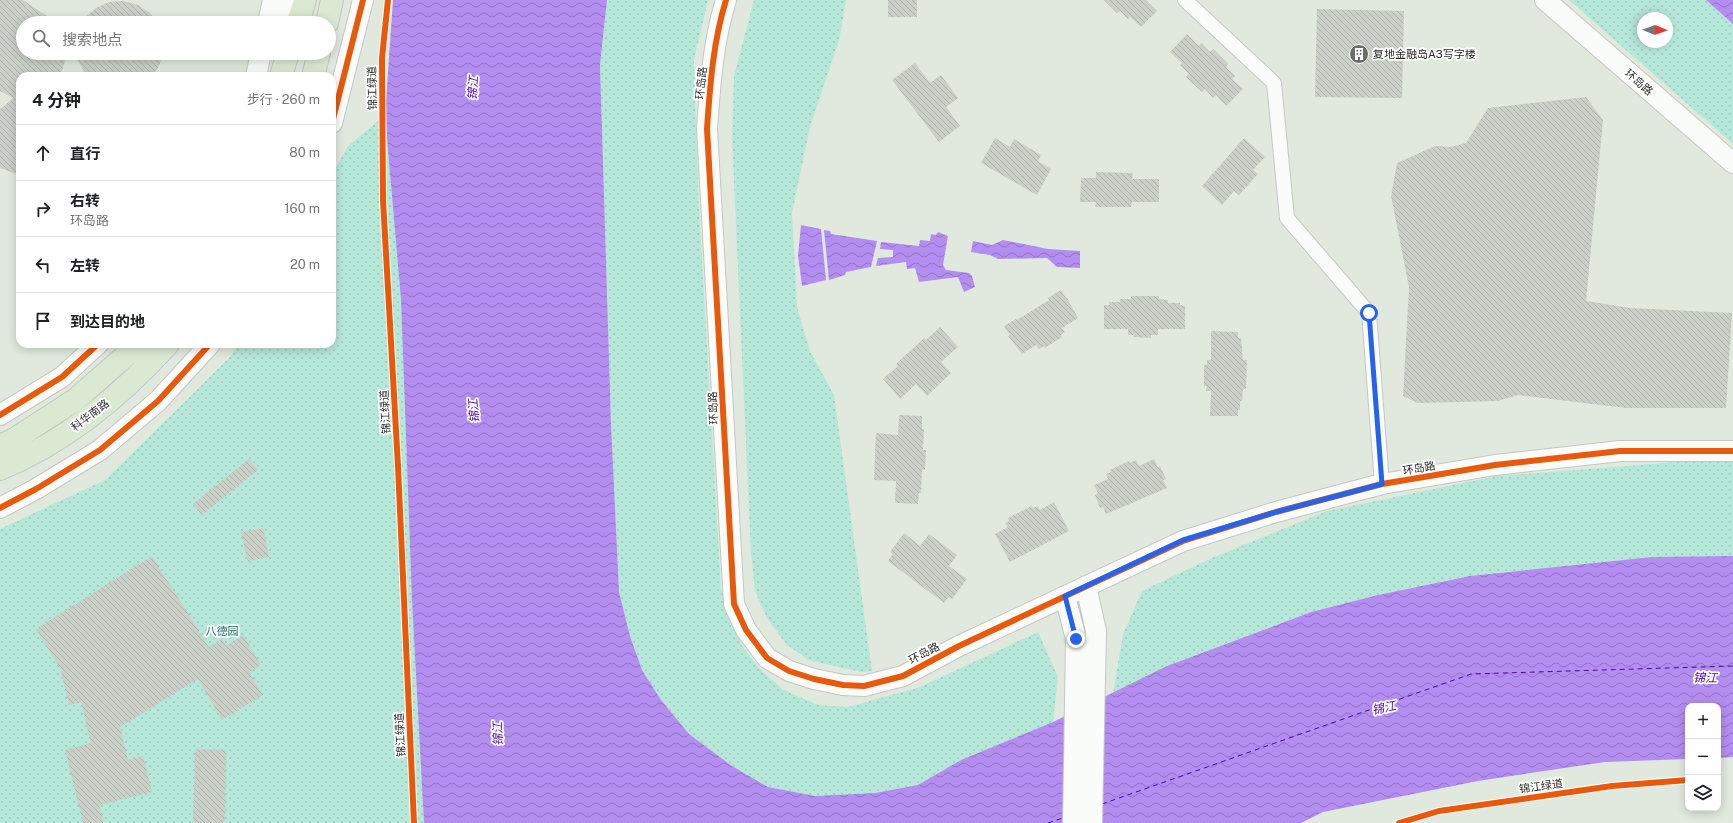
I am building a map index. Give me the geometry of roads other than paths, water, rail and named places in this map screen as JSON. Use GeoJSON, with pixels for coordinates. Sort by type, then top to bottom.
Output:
{"type":"FeatureCollection","features":[{"type":"Feature","properties":{"kind":"highway"},"geometry":{"type":"LineString","coordinates":[[300,16],[305,0]]}},
{"type":"Feature","properties":{"kind":"highway"},"geometry":{"type":"LineString","coordinates":[[329,16],[332,0]]}},
{"type":"Feature","properties":{"kind":"highway"},"geometry":{"type":"LineString","coordinates":[[282,72],[286,60]]}},
{"type":"Feature","properties":{"kind":"highway"},"geometry":{"type":"LineString","coordinates":[[315,72],[317,60]]}},
{"type":"Feature","properties":{"kind":"highway","name":"科华南路"},"geometry":{"type":"LineString","coordinates":[[0,446],[13,440],[75,400],[134,348]]}},
{"type":"Feature","properties":{"kind":"highway","name":"科华南路"},"geometry":{"type":"LineString","coordinates":[[0,469],[27,458],[93,415],[142,372],[164,348]]}},
{"type":"Feature","properties":{"kind":"street"},"geometry":{"type":"LineString","coordinates":[[270,16],[273,0]]}},
{"type":"Feature","properties":{"kind":"street"},"geometry":{"type":"LineString","coordinates":[[287,16],[291,0]]}},
{"type":"Feature","properties":{"kind":"street"},"geometry":{"type":"LineString","coordinates":[[336,17],[342,0]]}},
{"type":"Feature","properties":{"kind":"street"},"geometry":{"type":"LineString","coordinates":[[336,107],[363,0]]}},
{"type":"Feature","properties":{"kind":"street","name":"环岛路"},"geometry":{"type":"LineString","coordinates":[[726,0],[720,19],[712,74],[707,129],[734,604],[746,630],[767,658],[789,671],[814,679],[844,685],[864,686],[903,676],[959,646],[1183,540],[1276,512],[1382,484],[1495,465],[1620,451],[1733,451]]}},
{"type":"Feature","properties":{"kind":"street"},"geometry":{"type":"LineString","coordinates":[[1185,0],[1274,83],[1287,218],[1369,313],[1382,484]]}},
{"type":"Feature","properties":{"kind":"street","name":"环岛路"},"geometry":{"type":"LineString","coordinates":[[1545,0],[1733,163]]}},
{"type":"Feature","properties":{"kind":"street"},"geometry":{"type":"LineString","coordinates":[[257,72],[259,60]]}},
{"type":"Feature","properties":{"kind":"street"},"geometry":{"type":"LineString","coordinates":[[278,72],[279,60]]}},
{"type":"Feature","properties":{"kind":"street"},"geometry":{"type":"LineString","coordinates":[[316,72],[320,60]]}},
{"type":"Feature","properties":{"kind":"street"},"geometry":{"type":"LineString","coordinates":[[0,415],[62,377],[94,348]]}},
{"type":"Feature","properties":{"kind":"street"},"geometry":{"type":"LineString","coordinates":[[0,508],[36,489],[100,450],[158,401],[206,348]]}},
{"type":"Feature","properties":{"kind":"street"},"geometry":{"type":"LineString","coordinates":[[1086,586],[1096,631],[1092,823]]}},
{"type":"Feature","properties":{"kind":"street"},"geometry":{"type":"LineString","coordinates":[[1065,596],[1076,639],[1073,823]]}},
{"type":"Feature","properties":{"kind":"water","name":"锦江"},"geometry":{"type":"Polygon","coordinates":[[[393,0],[607,0],[600,65],[611,424],[619,592],[630,636],[642,670],[661,700],[689,734],[732,766],[768,787],[815,796],[875,793],[918,785],[961,760],[1053,722],[1167,666],[1311,612],[1378,595],[1470,576],[1652,557],[1733,556],[1733,757],[1721,758],[1721,703],[1685,703],[1685,759],[1605,762],[1478,781],[1323,812],[1301,823],[424,823],[412,601],[401,300],[385,115],[393,0]]]}},
{"type":"Feature","properties":{"kind":"water"},"geometry":{"type":"Polygon","coordinates":[[[1706,0],[1733,0],[1733,24],[1706,0]]]}},
{"type":"Feature","properties":{"kind":"water"},"geometry":{"type":"Polygon","coordinates":[[[801,225],[821,229],[826,280],[802,286],[798,255],[801,225]]]}},
{"type":"Feature","properties":{"kind":"water"},"geometry":{"type":"Polygon","coordinates":[[[824,230],[830,231],[831,234],[877,241],[871,267],[846,272],[845,275],[829,280],[824,230]]]}},
{"type":"Feature","properties":{"kind":"water"},"geometry":{"type":"Polygon","coordinates":[[[938,232],[948,236],[943,265],[946,270],[969,273],[972,276],[975,287],[964,292],[958,277],[919,282],[915,268],[907,269],[906,262],[876,266],[878,258],[893,257],[893,250],[880,249],[881,242],[919,246],[920,240],[930,241],[931,234],[936,235],[938,232]]]}},
{"type":"Feature","properties":{"kind":"water"},"geometry":{"type":"Polygon","coordinates":[[[1003,240],[1048,249],[1080,251],[1080,268],[1057,267],[1047,258],[998,259],[990,255],[971,252],[973,241],[992,245],[1003,240]]]}},
{"type":"Feature","properties":{"kind":"place","name":"复地金融岛A3写字楼"},"geometry":{"type":"Point","coordinates":[1359,54]}},
{"type":"Feature","properties":{"kind":"park label","name":"八德园"},"geometry":{"type":"Point","coordinates":[222,631]}}]}
